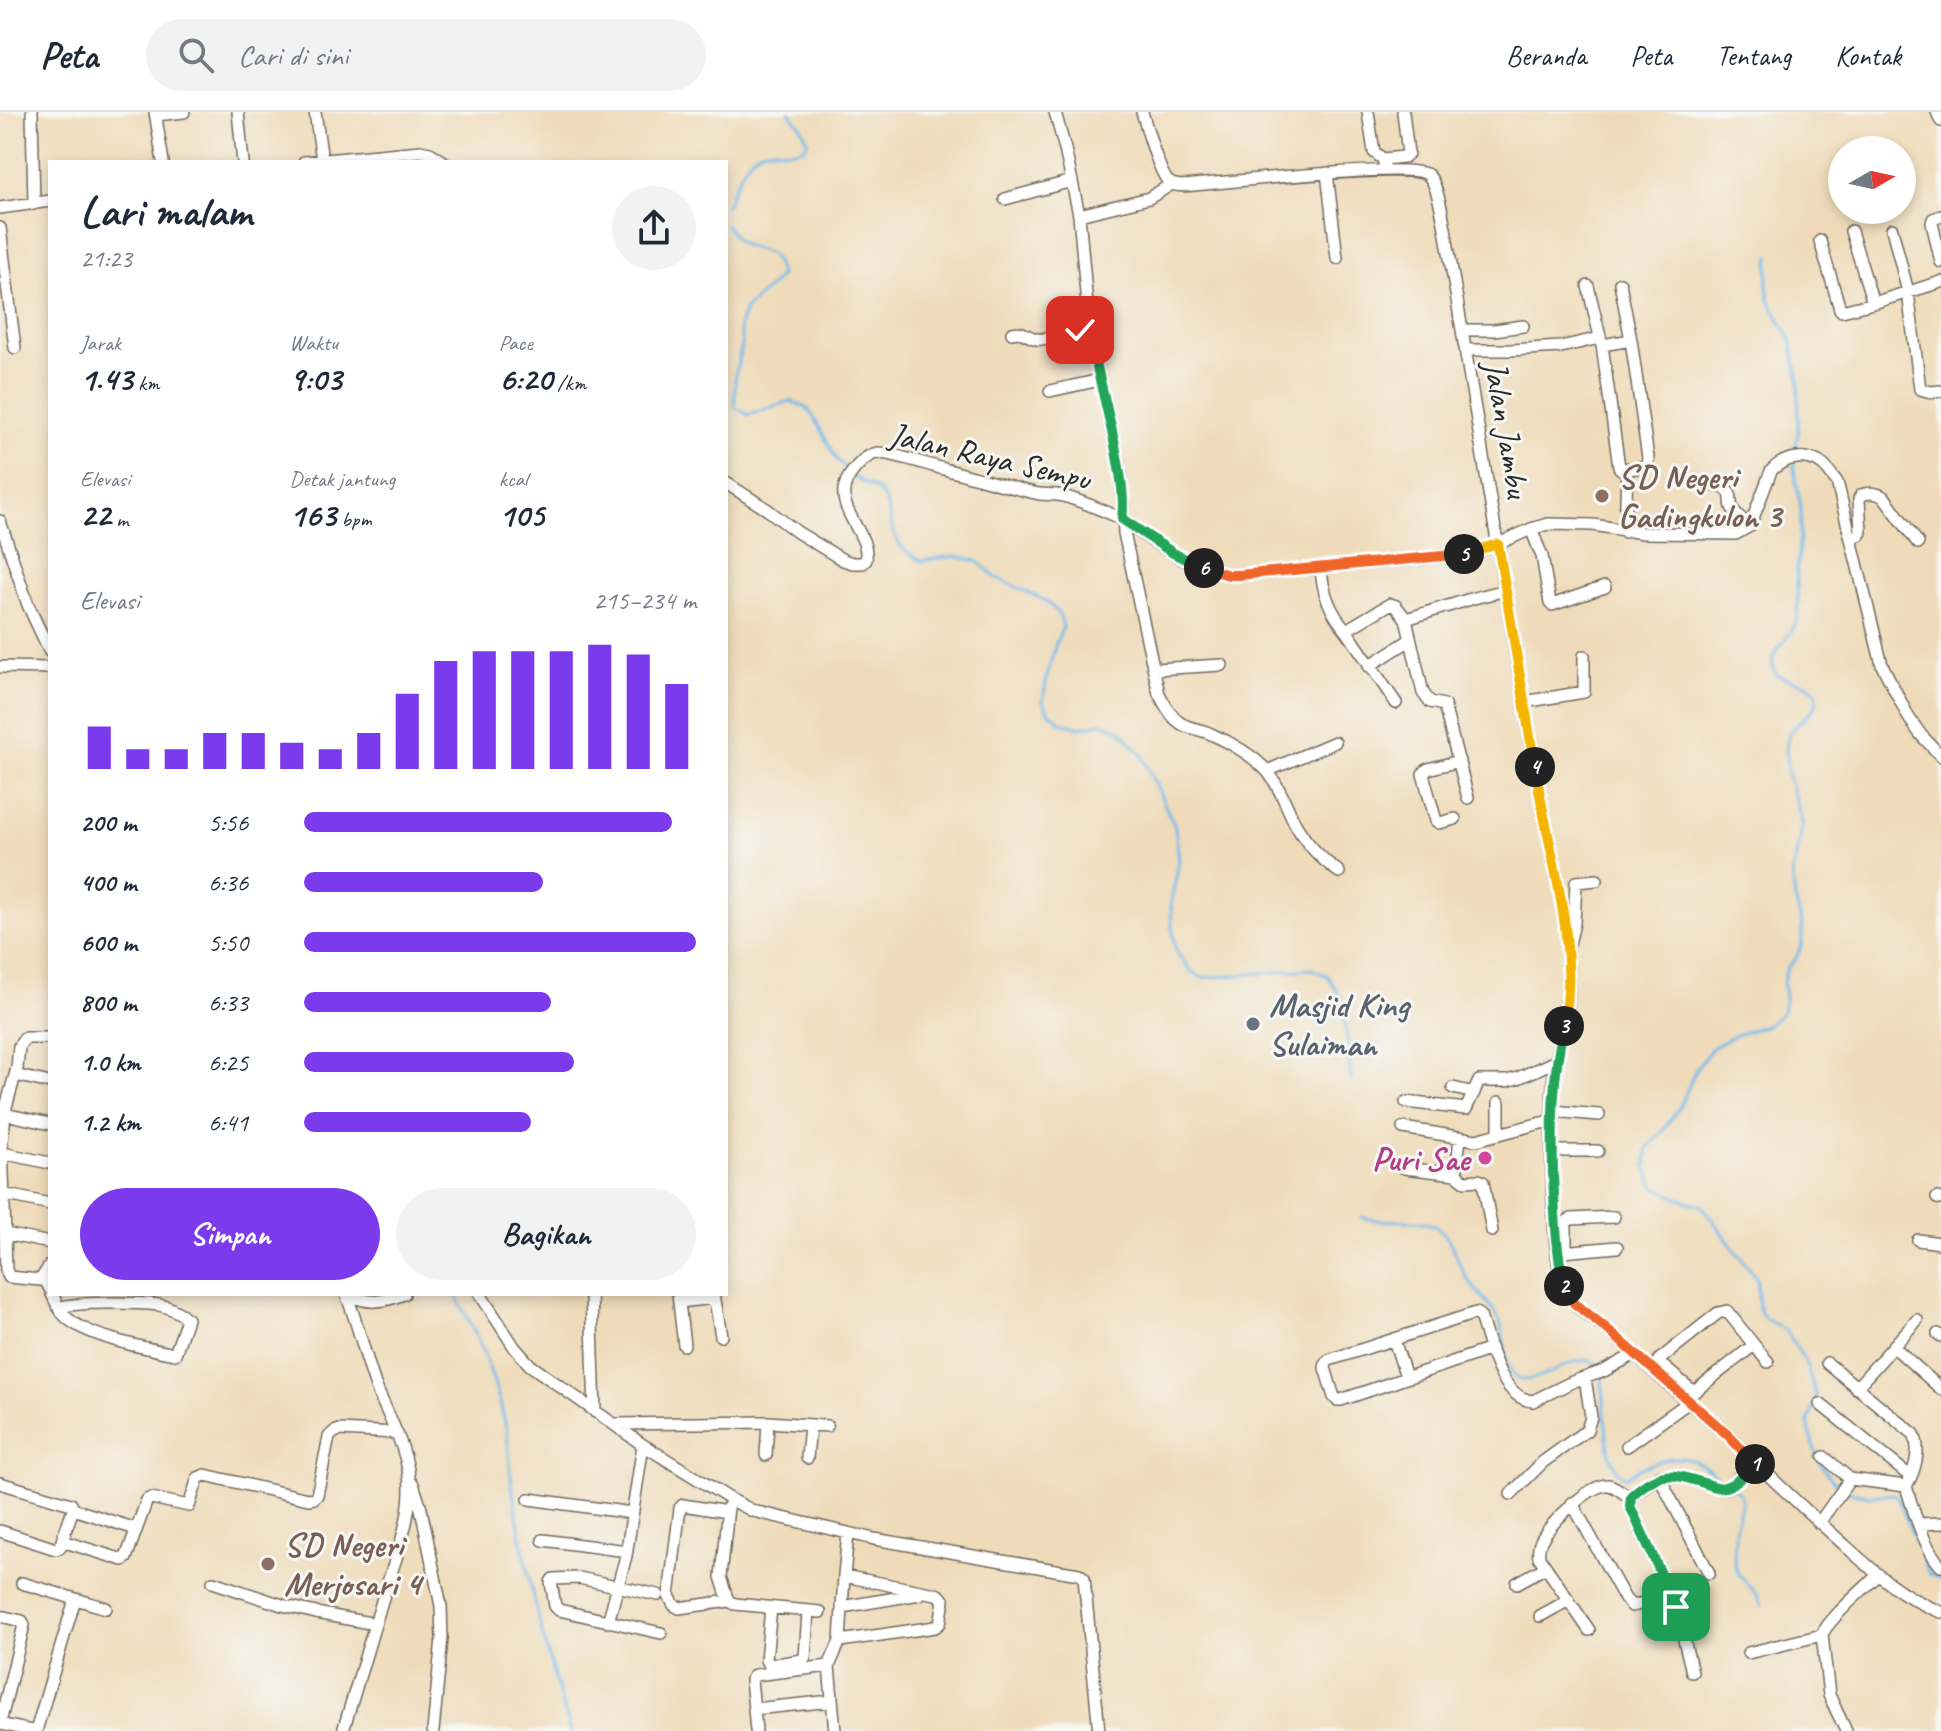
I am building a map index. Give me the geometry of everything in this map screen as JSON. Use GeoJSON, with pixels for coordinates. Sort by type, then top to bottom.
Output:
{"type":"FeatureCollection","features":[{"type":"Feature","properties":{"kind":"street"},"geometry":{"type":"LineString","coordinates":[[32,112],[34,204]]}},
{"type":"Feature","properties":{"kind":"street"},"geometry":{"type":"LineString","coordinates":[[163,160],[155,114],[184,112]]}},
{"type":"Feature","properties":{"kind":"street"},"geometry":{"type":"LineString","coordinates":[[238,112],[243,160]]}},
{"type":"Feature","properties":{"kind":"street"},"geometry":{"type":"LineString","coordinates":[[315,112],[322,160],[420,151],[441,160]]}},
{"type":"Feature","properties":{"kind":"street"},"geometry":{"type":"LineString","coordinates":[[1055,112],[1079,215],[1089,327],[1121,475],[1122,519],[1129,560],[1159,694],[1181,724],[1212,734],[1267,771],[1308,845],[1319,858],[1339,872]]}},
{"type":"Feature","properties":{"kind":"street"},"geometry":{"type":"LineString","coordinates":[[1079,215],[1149,198],[1172,184],[1163,176],[1142,112]]}},
{"type":"Feature","properties":{"kind":"street"},"geometry":{"type":"LineString","coordinates":[[1368,112],[1374,152],[1384,165],[1408,154],[1403,112]]}},
{"type":"Feature","properties":{"kind":"street"},"geometry":{"type":"LineString","coordinates":[[1937,112],[1941,121]]}},
{"type":"Feature","properties":{"kind":"street","name":"Jalan Jambu"},"geometry":{"type":"LineString","coordinates":[[1172,184],[1195,185],[1384,165],[1422,172],[1431,178],[1443,220],[1466,350],[1567,950],[1569,984],[1556,1061],[1553,1116],[1564,1286],[1568,1296],[1689,1398],[1878,1575],[1912,1600],[1941,1612]]}},
{"type":"Feature","properties":{"kind":"street"},"geometry":{"type":"LineString","coordinates":[[1327,173],[1337,258]]}},
{"type":"Feature","properties":{"kind":"street"},"geometry":{"type":"LineString","coordinates":[[1005,199],[1072,181]]}},
{"type":"Feature","properties":{"kind":"street"},"geometry":{"type":"LineString","coordinates":[[0,208],[48,201]]}},
{"type":"Feature","properties":{"kind":"street"},"geometry":{"type":"LineString","coordinates":[[1941,216],[1933,219],[1932,223],[1941,262]]}},
{"type":"Feature","properties":{"kind":"street"},"geometry":{"type":"LineString","coordinates":[[0,228],[15,348]]}},
{"type":"Feature","properties":{"kind":"street"},"geometry":{"type":"LineString","coordinates":[[1892,229],[1908,292],[1920,389],[1941,391]]}},
{"type":"Feature","properties":{"kind":"street"},"geometry":{"type":"LineString","coordinates":[[1851,231],[1873,303]]}},
{"type":"Feature","properties":{"kind":"street"},"geometry":{"type":"LineString","coordinates":[[1820,241],[1841,310],[1941,282]]}},
{"type":"Feature","properties":{"kind":"street"},"geometry":{"type":"LineString","coordinates":[[1588,286],[1601,342],[1618,462],[1621,469],[1627,469],[1642,467],[1648,462],[1620,283]]}},
{"type":"Feature","properties":{"kind":"street"},"geometry":{"type":"LineString","coordinates":[[1462,330],[1523,326]]}},
{"type":"Feature","properties":{"kind":"street"},"geometry":{"type":"LineString","coordinates":[[1012,333],[1024,332],[1041,339],[1071,329],[1081,331],[1089,327]]}},
{"type":"Feature","properties":{"kind":"street"},"geometry":{"type":"LineString","coordinates":[[1466,350],[1548,348],[1631,340]]}},
{"type":"Feature","properties":{"kind":"street"},"geometry":{"type":"LineString","coordinates":[[1050,391],[1100,380]]}},
{"type":"Feature","properties":{"kind":"street","name":"Jalan Raya Sempu"},"geometry":{"type":"LineString","coordinates":[[728,484],[797,532],[843,560],[858,564],[866,560],[867,550],[844,496],[845,482],[869,456],[876,453],[1037,493],[1061,496],[1122,519],[1185,560],[1222,574],[1470,554],[1548,524],[1603,526],[1625,532],[1736,534],[1750,526]]}},
{"type":"Feature","properties":{"kind":"street"},"geometry":{"type":"LineString","coordinates":[[1700,484],[1728,490],[1734,511],[1750,526],[1771,471],[1777,465],[1794,458],[1815,460],[1823,465],[1837,482],[1882,665],[1909,718],[1941,756]]}},
{"type":"Feature","properties":{"kind":"street"},"geometry":{"type":"LineString","coordinates":[[1625,532],[1627,469]]}},
{"type":"Feature","properties":{"kind":"street"},"geometry":{"type":"LineString","coordinates":[[1852,537],[1861,532],[1859,499],[1870,492],[1879,493],[1885,498],[1918,543]]}},
{"type":"Feature","properties":{"kind":"street"},"geometry":{"type":"LineString","coordinates":[[0,521],[28,605],[48,648]]}},
{"type":"Feature","properties":{"kind":"street"},"geometry":{"type":"LineString","coordinates":[[1531,529],[1542,556],[1552,605],[1605,587]]}},
{"type":"Feature","properties":{"kind":"street"},"geometry":{"type":"LineString","coordinates":[[1321,567],[1324,594],[1338,621],[1396,703]]}},
{"type":"Feature","properties":{"kind":"street"},"geometry":{"type":"LineString","coordinates":[[1406,619],[1506,590]]}},
{"type":"Feature","properties":{"kind":"street"},"geometry":{"type":"LineString","coordinates":[[1346,630],[1390,604],[1396,606],[1406,619],[1423,693],[1430,702],[1444,705],[1468,798]]}},
{"type":"Feature","properties":{"kind":"street"},"geometry":{"type":"LineString","coordinates":[[1369,666],[1410,640]]}},
{"type":"Feature","properties":{"kind":"street"},"geometry":{"type":"LineString","coordinates":[[1524,702],[1584,692],[1584,656]]}},
{"type":"Feature","properties":{"kind":"street"},"geometry":{"type":"LineString","coordinates":[[1155,669],[1222,665]]}},
{"type":"Feature","properties":{"kind":"street"},"geometry":{"type":"LineString","coordinates":[[0,667],[48,668]]}},
{"type":"Feature","properties":{"kind":"street"},"geometry":{"type":"LineString","coordinates":[[1267,771],[1335,742]]}},
{"type":"Feature","properties":{"kind":"street"},"geometry":{"type":"LineString","coordinates":[[1455,819],[1436,821],[1423,774],[1428,769],[1459,761]]}},
{"type":"Feature","properties":{"kind":"street"},"geometry":{"type":"LineString","coordinates":[[1556,877],[1575,893]]}},
{"type":"Feature","properties":{"kind":"street"},"geometry":{"type":"LineString","coordinates":[[1567,950],[1574,923],[1577,882],[1597,880]]}},
{"type":"Feature","properties":{"kind":"street"},"geometry":{"type":"LineString","coordinates":[[48,1038],[28,1037],[21,1041],[5,1114],[2,1153],[6,1270],[9,1277],[40,1280],[48,1268]]}},
{"type":"Feature","properties":{"kind":"street"},"geometry":{"type":"LineString","coordinates":[[1406,1102],[1466,1109],[1479,1081],[1506,1081],[1556,1061]]}},
{"type":"Feature","properties":{"kind":"street"},"geometry":{"type":"LineString","coordinates":[[15,1075],[48,1083]]}},
{"type":"Feature","properties":{"kind":"street"},"geometry":{"type":"LineString","coordinates":[[1453,1088],[1474,1093]]}},
{"type":"Feature","properties":{"kind":"street"},"geometry":{"type":"LineString","coordinates":[[1499,1102],[1499,1134]]}},
{"type":"Feature","properties":{"kind":"street"},"geometry":{"type":"LineString","coordinates":[[5,1114],[48,1124]]}},
{"type":"Feature","properties":{"kind":"street"},"geometry":{"type":"LineString","coordinates":[[1403,1128],[1476,1140],[1553,1116],[1599,1115]]}},
{"type":"Feature","properties":{"kind":"street"},"geometry":{"type":"LineString","coordinates":[[1456,1174],[1460,1138]]}},
{"type":"Feature","properties":{"kind":"street"},"geometry":{"type":"LineString","coordinates":[[1553,1151],[1598,1151]]}},
{"type":"Feature","properties":{"kind":"street"},"geometry":{"type":"LineString","coordinates":[[2,1153],[48,1163]]}},
{"type":"Feature","properties":{"kind":"street"},"geometry":{"type":"LineString","coordinates":[[1404,1168],[1456,1174],[1465,1181],[1483,1182],[1492,1231]]}},
{"type":"Feature","properties":{"kind":"street"},"geometry":{"type":"LineString","coordinates":[[3,1194],[48,1204]]}},
{"type":"Feature","properties":{"kind":"street"},"geometry":{"type":"LineString","coordinates":[[1614,1217],[1571,1219],[1566,1222],[1562,1252],[1617,1247]]}},
{"type":"Feature","properties":{"kind":"street"},"geometry":{"type":"LineString","coordinates":[[5,1234],[48,1243]]}},
{"type":"Feature","properties":{"kind":"street"},"geometry":{"type":"LineString","coordinates":[[1918,1240],[1941,1243]]}},
{"type":"Feature","properties":{"kind":"street"},"geometry":{"type":"LineString","coordinates":[[43,1276],[48,1286]]}},
{"type":"Feature","properties":{"kind":"street"},"geometry":{"type":"LineString","coordinates":[[53,1296],[59,1308],[69,1320],[83,1330],[175,1354],[187,1319],[162,1306],[113,1299],[59,1308]]}},
{"type":"Feature","properties":{"kind":"street"},"geometry":{"type":"LineString","coordinates":[[348,1296],[421,1509],[441,1606],[442,1638],[433,1731]]}},
{"type":"Feature","properties":{"kind":"street"},"geometry":{"type":"LineString","coordinates":[[351,1296],[372,1302],[398,1296]]}},
{"type":"Feature","properties":{"kind":"street"},"geometry":{"type":"LineString","coordinates":[[481,1296],[515,1348],[530,1365],[643,1445],[730,1499],[763,1514],[848,1533],[958,1555],[1079,1574],[1084,1578],[1099,1731]]}},
{"type":"Feature","properties":{"kind":"street"},"geometry":{"type":"LineString","coordinates":[[591,1296],[595,1412]]}},
{"type":"Feature","properties":{"kind":"street"},"geometry":{"type":"LineString","coordinates":[[684,1345],[678,1298],[715,1296],[721,1336]]}},
{"type":"Feature","properties":{"kind":"street"},"geometry":{"type":"LineString","coordinates":[[1689,1398],[1659,1360],[1724,1310],[1729,1312],[1768,1362]]}},
{"type":"Feature","properties":{"kind":"street"},"geometry":{"type":"LineString","coordinates":[[1491,1349],[1337,1400],[1325,1368],[1329,1360],[1476,1313],[1479,1315],[1505,1384],[1527,1401],[1594,1375],[1635,1354]]}},
{"type":"Feature","properties":{"kind":"street"},"geometry":{"type":"LineString","coordinates":[[1856,1388],[1917,1320]]}},
{"type":"Feature","properties":{"kind":"street"},"geometry":{"type":"LineString","coordinates":[[1394,1340],[1406,1377]]}},
{"type":"Feature","properties":{"kind":"street"},"geometry":{"type":"LineString","coordinates":[[1627,1446],[1754,1345]]}},
{"type":"Feature","properties":{"kind":"street"},"geometry":{"type":"LineString","coordinates":[[1894,1347],[1941,1389]]}},
{"type":"Feature","properties":{"kind":"street"},"geometry":{"type":"LineString","coordinates":[[1827,1363],[1917,1438],[1915,1468],[1909,1482]]}},
{"type":"Feature","properties":{"kind":"street"},"geometry":{"type":"LineString","coordinates":[[1511,1494],[1543,1462],[1587,1430],[1594,1375]]}},
{"type":"Feature","properties":{"kind":"street"},"geometry":{"type":"LineString","coordinates":[[1820,1404],[1909,1482],[1919,1524],[1939,1561]]}},
{"type":"Feature","properties":{"kind":"street"},"geometry":{"type":"LineString","coordinates":[[616,1424],[768,1422],[827,1426]]}},
{"type":"Feature","properties":{"kind":"street"},"geometry":{"type":"LineString","coordinates":[[766,1455],[768,1422]]}},
{"type":"Feature","properties":{"kind":"street"},"geometry":{"type":"LineString","coordinates":[[807,1458],[810,1425]]}},
{"type":"Feature","properties":{"kind":"street"},"geometry":{"type":"LineString","coordinates":[[62,1541],[123,1560],[147,1500],[155,1498],[189,1506],[198,1478],[205,1475],[314,1498],[329,1437],[334,1432],[396,1433]]}},
{"type":"Feature","properties":{"kind":"street"},"geometry":{"type":"LineString","coordinates":[[608,1622],[627,1551],[643,1445]]}},
{"type":"Feature","properties":{"kind":"street"},"geometry":{"type":"LineString","coordinates":[[1824,1457],[1845,1485]]}},
{"type":"Feature","properties":{"kind":"street"},"geometry":{"type":"LineString","coordinates":[[1692,1672],[1676,1607],[1630,1506],[1630,1498],[1659,1476],[1679,1476],[1719,1488],[1732,1484],[1755,1463]]}},
{"type":"Feature","properties":{"kind":"street"},"geometry":{"type":"LineString","coordinates":[[343,1731],[403,1529],[410,1492],[408,1471]]}},
{"type":"Feature","properties":{"kind":"street"},"geometry":{"type":"LineString","coordinates":[[1659,1476],[1709,1573]]}},
{"type":"Feature","properties":{"kind":"street"},"geometry":{"type":"LineString","coordinates":[[1845,1485],[1909,1482]]}},
{"type":"Feature","properties":{"kind":"street"},"geometry":{"type":"LineString","coordinates":[[0,1483],[71,1504],[73,1509],[60,1547],[56,1549],[0,1531]]}},
{"type":"Feature","properties":{"kind":"street"},"geometry":{"type":"LineString","coordinates":[[1589,1630],[1539,1557],[1538,1550],[1542,1539],[1572,1503],[1598,1487],[1607,1485],[1630,1498]]}},
{"type":"Feature","properties":{"kind":"street"},"geometry":{"type":"LineString","coordinates":[[1819,1523],[1845,1485]]}},
{"type":"Feature","properties":{"kind":"street"},"geometry":{"type":"LineString","coordinates":[[529,1499],[632,1513]]}},
{"type":"Feature","properties":{"kind":"street"},"geometry":{"type":"LineString","coordinates":[[729,1601],[721,1577],[730,1499]]}},
{"type":"Feature","properties":{"kind":"street"},"geometry":{"type":"LineString","coordinates":[[1572,1503],[1629,1604],[1637,1605],[1670,1594]]}},
{"type":"Feature","properties":{"kind":"street"},"geometry":{"type":"LineString","coordinates":[[727,1512],[683,1505],[680,1508],[669,1596],[679,1608],[729,1601],[814,1612],[805,1658],[802,1660],[770,1665],[766,1660],[771,1608]]}},
{"type":"Feature","properties":{"kind":"street"},"geometry":{"type":"LineString","coordinates":[[73,1509],[136,1529]]}},
{"type":"Feature","properties":{"kind":"street"},"geometry":{"type":"LineString","coordinates":[[1919,1524],[1941,1523]]}},
{"type":"Feature","properties":{"kind":"street"},"geometry":{"type":"LineString","coordinates":[[835,1731],[829,1666],[840,1641],[848,1533]]}},
{"type":"Feature","properties":{"kind":"street"},"geometry":{"type":"LineString","coordinates":[[543,1540],[627,1551]]}},
{"type":"Feature","properties":{"kind":"street"},"geometry":{"type":"LineString","coordinates":[[1517,1583],[1546,1567]]}},
{"type":"Feature","properties":{"kind":"street"},"geometry":{"type":"LineString","coordinates":[[1846,1731],[1829,1695],[1822,1635],[1828,1623],[1878,1575]]}},
{"type":"Feature","properties":{"kind":"street"},"geometry":{"type":"LineString","coordinates":[[840,1641],[938,1625],[944,1601],[940,1596],[844,1576]]}},
{"type":"Feature","properties":{"kind":"street"},"geometry":{"type":"LineString","coordinates":[[658,1595],[579,1578],[553,1579],[551,1582],[556,1609],[661,1633]]}},
{"type":"Feature","properties":{"kind":"street"},"geometry":{"type":"LineString","coordinates":[[213,1582],[282,1605],[375,1624]]}},
{"type":"Feature","properties":{"kind":"street"},"geometry":{"type":"LineString","coordinates":[[22,1583],[106,1608]]}},
{"type":"Feature","properties":{"kind":"street"},"geometry":{"type":"LineString","coordinates":[[842,1607],[926,1593]]}},
{"type":"Feature","properties":{"kind":"street"},"geometry":{"type":"LineString","coordinates":[[0,1616],[22,1621],[24,1625],[0,1723],[34,1731],[75,1599]]}},
{"type":"Feature","properties":{"kind":"street"},"geometry":{"type":"LineString","coordinates":[[1540,1616],[1569,1600]]}},
{"type":"Feature","properties":{"kind":"street"},"geometry":{"type":"LineString","coordinates":[[1748,1653],[1822,1635]]}},
{"type":"Feature","properties":{"kind":"street"},"geometry":{"type":"LineString","coordinates":[[756,1731],[751,1680],[755,1675],[829,1666]]}},
{"type":"Feature","properties":{"kind":"street"},"geometry":{"type":"LineString","coordinates":[[754,1709],[832,1701]]}},
{"type":"Feature","properties":{"kind":"waterway"},"geometry":{"type":"LineString","coordinates":[[728,202],[746,164],[759,152],[805,147],[808,141],[789,112]]}},
{"type":"Feature","properties":{"kind":"waterway"},"geometry":{"type":"LineString","coordinates":[[728,228],[738,241],[769,254],[780,275],[745,309],[739,327],[742,344],[735,377],[735,407],[748,415],[790,401],[806,407],[837,460],[848,470]]}},
{"type":"Feature","properties":{"kind":"waterway"},"geometry":{"type":"LineString","coordinates":[[1770,255],[1769,300],[1791,340],[1799,380],[1798,433],[1794,456]]}},
{"type":"Feature","properties":{"kind":"waterway"},"geometry":{"type":"LineString","coordinates":[[1794,464],[1801,514],[1797,615],[1793,628],[1775,653],[1773,667],[1776,675],[1809,685],[1817,693],[1816,706],[1789,733],[1786,748],[1788,775],[1802,822],[1792,872],[1802,924],[1802,944],[1783,981],[1783,1012],[1769,1024],[1736,1035],[1712,1048],[1696,1069],[1680,1106],[1648,1147],[1646,1167],[1655,1187],[1702,1206],[1757,1279],[1759,1309],[1765,1319],[1786,1330],[1806,1363],[1816,1397],[1808,1423],[1813,1445],[1819,1461],[1841,1487]]}},
{"type":"Feature","properties":{"kind":"waterway"},"geometry":{"type":"LineString","coordinates":[[853,476],[880,493],[897,540],[911,555],[922,561],[955,556],[977,561],[995,577],[1046,601],[1059,614],[1063,627],[1047,676],[1043,701],[1048,711],[1061,722],[1080,727],[1102,723],[1120,730],[1142,755],[1175,827],[1179,860],[1171,903],[1176,951],[1191,971],[1203,978],[1311,969],[1328,976],[1341,998],[1351,1080]]}},
{"type":"Feature","properties":{"kind":"waterway"},"geometry":{"type":"LineString","coordinates":[[1362,1217],[1428,1223],[1441,1230],[1470,1283],[1498,1317],[1508,1366],[1520,1379],[1544,1376],[1582,1360],[1591,1361],[1598,1369]]}},
{"type":"Feature","properties":{"kind":"waterway"},"geometry":{"type":"LineString","coordinates":[[456,1296],[484,1355],[500,1403],[530,1583],[571,1731]]}},
{"type":"Feature","properties":{"kind":"waterway"},"geometry":{"type":"LineString","coordinates":[[1601,1376],[1608,1446],[1617,1470],[1625,1477],[1649,1464],[1676,1458],[1698,1463],[1726,1483]]}},
{"type":"Feature","properties":{"kind":"waterway"},"geometry":{"type":"LineString","coordinates":[[1733,1488],[1739,1492],[1742,1501],[1735,1530],[1734,1563],[1762,1606]]}},
{"type":"Feature","properties":{"kind":"waterway"},"geometry":{"type":"LineString","coordinates":[[1847,1491],[1869,1496],[1894,1494],[1929,1574],[1941,1579]]}},
{"type":"Feature","properties":{"kind":"place","name":"SD Negeri Gadingkulon 3"},"geometry":{"type":"Point","coordinates":[1602,496]}},
{"type":"Feature","properties":{"kind":"place","name":"Masjid King Sulaiman"},"geometry":{"type":"Point","coordinates":[1253,1024]}},
{"type":"Feature","properties":{"kind":"place","name":"Puri Sae"},"geometry":{"type":"Point","coordinates":[1485,1158]}},
{"type":"Feature","properties":{"kind":"place","name":"SD Negeri Merjosari 4"},"geometry":{"type":"Point","coordinates":[268,1564]}},
{"type":"Feature","properties":{"kind":"route"},"geometry":{"type":"LineString","coordinates":[[1080,330],[1089,327],[1109,414],[1121,475],[1122,519],[1185,560],[1210,571],[1239,575],[1470,554],[1498,544],[1567,950],[1568,998],[1554,1080],[1552,1137],[1557,1253],[1564,1286],[1574,1303],[1729,1436],[1755,1463],[1728,1487],[1719,1488],[1669,1475],[1659,1476],[1631,1496],[1630,1506],[1676,1607]]}}]}
